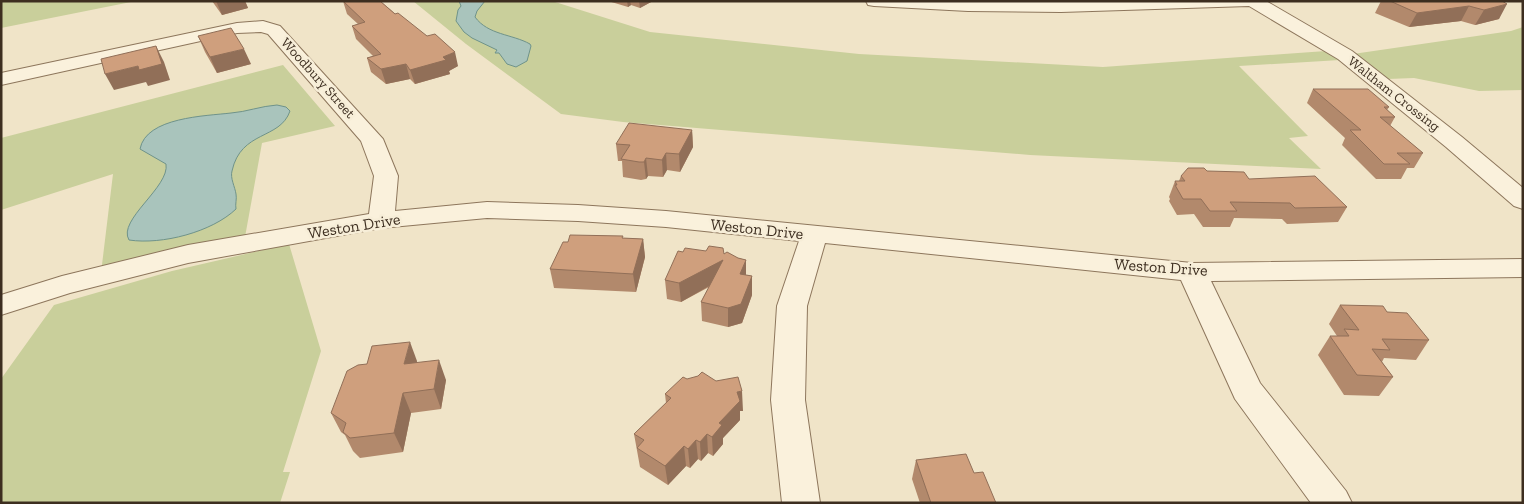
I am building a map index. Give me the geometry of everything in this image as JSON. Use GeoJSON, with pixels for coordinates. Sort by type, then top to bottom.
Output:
{"type":"FeatureCollection","features":[{"type":"Feature","properties":{"kind":"street"},"geometry":{"type":"LineString","coordinates":[[874,1],[980,8],[1149,6],[1249,1]]}},
{"type":"Feature","properties":{"kind":"street","name":"Waltham Crossing"},"geometry":{"type":"LineString","coordinates":[[1253,1],[1345,55],[1454,142],[1523,201]]}},
{"type":"Feature","properties":{"kind":"street","name":"Woodbury Street"},"geometry":{"type":"LineString","coordinates":[[1,79],[237,28],[263,26],[274,30],[372,139],[386,176],[381,220]]}},
{"type":"Feature","properties":{"kind":"street","name":"Weston Drive"},"geometry":{"type":"LineString","coordinates":[[1,305],[62,286],[188,254],[381,220],[487,210],[666,219],[1192,272],[1523,268]]}},
{"type":"Feature","properties":{"kind":"street"},"geometry":{"type":"LineString","coordinates":[[801,503],[788,400],[792,306],[814,235]]}},
{"type":"Feature","properties":{"kind":"street"},"geometry":{"type":"LineString","coordinates":[[1192,272],[1247,390],[1333,503]]}},
{"type":"Feature","properties":{"kind":"green space"},"geometry":{"type":"Polygon","coordinates":[[[1,1],[136,1],[1,28],[1,1]]]}},
{"type":"Feature","properties":{"kind":"green space"},"geometry":{"type":"Polygon","coordinates":[[[413,1],[552,1],[650,32],[859,54],[1103,67],[1326,51],[1340,60],[1239,66],[1308,136],[1289,138],[1321,169],[1030,155],[623,122],[561,114],[466,44],[413,1]]]}},
{"type":"Feature","properties":{"kind":"green space"},"geometry":{"type":"Polygon","coordinates":[[[1523,27],[1523,90],[1479,91],[1414,78],[1388,79],[1353,54],[1511,31],[1523,27]]]}},
{"type":"Feature","properties":{"kind":"green space"},"geometry":{"type":"Polygon","coordinates":[[[283,65],[335,126],[262,143],[245,237],[101,273],[113,174],[1,210],[1,138],[283,65]]]}},
{"type":"Feature","properties":{"kind":"green space"},"geometry":{"type":"Polygon","coordinates":[[[289,244],[321,351],[283,472],[290,472],[280,503],[1,503],[1,379],[54,305],[172,271],[289,244]]]}},
{"type":"Feature","properties":{"kind":"water"},"geometry":{"type":"Polygon","coordinates":[[[459,1],[485,1],[475,17],[480,23],[493,31],[530,44],[527,61],[516,67],[507,64],[499,53],[495,53],[497,50],[464,32],[456,21],[458,10],[461,6],[459,1]]]}},
{"type":"Feature","properties":{"kind":"water"},"geometry":{"type":"Polygon","coordinates":[[[277,105],[286,107],[290,111],[285,120],[278,127],[243,148],[237,158],[232,171],[236,209],[214,224],[186,235],[156,240],[129,240],[127,232],[130,223],[160,183],[165,173],[166,164],[140,149],[145,138],[153,130],[178,120],[277,105]]]}},
{"type":"Feature","properties":{"kind":"building"},"geometry":{"type":"Polygon","coordinates":[[[343,1],[380,1],[427,36],[435,34],[455,52],[443,57],[446,60],[410,70],[406,64],[381,69],[367,58],[381,54],[352,26],[365,22],[343,1]]]}},
{"type":"Feature","properties":{"kind":"building"},"geometry":{"type":"Polygon","coordinates":[[[1390,1],[1502,1],[1507,4],[1484,10],[1469,6],[1417,13],[1390,1]]]}},
{"type":"Feature","properties":{"kind":"building"},"geometry":{"type":"Polygon","coordinates":[[[231,28],[244,49],[210,57],[198,36],[231,28]]]}},
{"type":"Feature","properties":{"kind":"building"},"geometry":{"type":"Polygon","coordinates":[[[156,46],[162,64],[139,70],[138,66],[105,74],[101,59],[156,46]]]}},
{"type":"Feature","properties":{"kind":"building"},"geometry":{"type":"Polygon","coordinates":[[[1313,89],[1368,89],[1389,107],[1384,107],[1395,117],[1380,117],[1423,153],[1397,153],[1410,164],[1384,164],[1350,130],[1361,130],[1313,89]]]}},
{"type":"Feature","properties":{"kind":"building"},"geometry":{"type":"Polygon","coordinates":[[[629,123],[692,130],[679,154],[666,153],[662,160],[646,158],[644,162],[639,162],[621,159],[630,145],[616,144],[629,123]]]}},
{"type":"Feature","properties":{"kind":"building"},"geometry":{"type":"Polygon","coordinates":[[[1188,168],[1204,168],[1207,171],[1244,172],[1249,179],[1315,176],[1347,207],[1295,208],[1290,203],[1230,202],[1237,211],[1210,211],[1201,199],[1183,199],[1175,185],[1177,185],[1175,181],[1185,181],[1181,176],[1188,168]]]}},
{"type":"Feature","properties":{"kind":"building"},"geometry":{"type":"Polygon","coordinates":[[[570,235],[623,236],[622,238],[643,239],[633,274],[550,269],[563,242],[568,242],[570,235]]]}},
{"type":"Feature","properties":{"kind":"building"},"geometry":{"type":"Polygon","coordinates":[[[709,246],[723,248],[724,254],[727,252],[746,260],[740,274],[752,276],[741,304],[728,308],[701,302],[723,260],[679,283],[665,280],[678,251],[683,252],[685,248],[706,251],[709,246]]]}},
{"type":"Feature","properties":{"kind":"building"},"geometry":{"type":"Polygon","coordinates":[[[1340,305],[1383,306],[1387,312],[1407,313],[1429,340],[1382,339],[1390,350],[1372,349],[1393,377],[1357,375],[1330,336],[1349,336],[1344,329],[1359,330],[1340,305]]]}},
{"type":"Feature","properties":{"kind":"building"},"geometry":{"type":"Polygon","coordinates":[[[410,342],[404,364],[439,360],[434,389],[403,393],[394,433],[350,438],[343,432],[346,423],[331,413],[347,371],[358,365],[367,364],[372,346],[410,342]]]}},
{"type":"Feature","properties":{"kind":"building"},"geometry":{"type":"Polygon","coordinates":[[[702,372],[716,381],[738,377],[742,391],[737,392],[740,401],[719,423],[722,425],[712,437],[707,434],[700,442],[696,440],[688,449],[684,446],[665,466],[637,448],[644,440],[634,434],[671,398],[665,394],[683,377],[687,379],[698,376],[702,372]]]}},
{"type":"Feature","properties":{"kind":"building"},"geometry":{"type":"Polygon","coordinates":[[[966,454],[974,473],[983,472],[996,503],[931,503],[916,460],[966,454]]]}}]}
